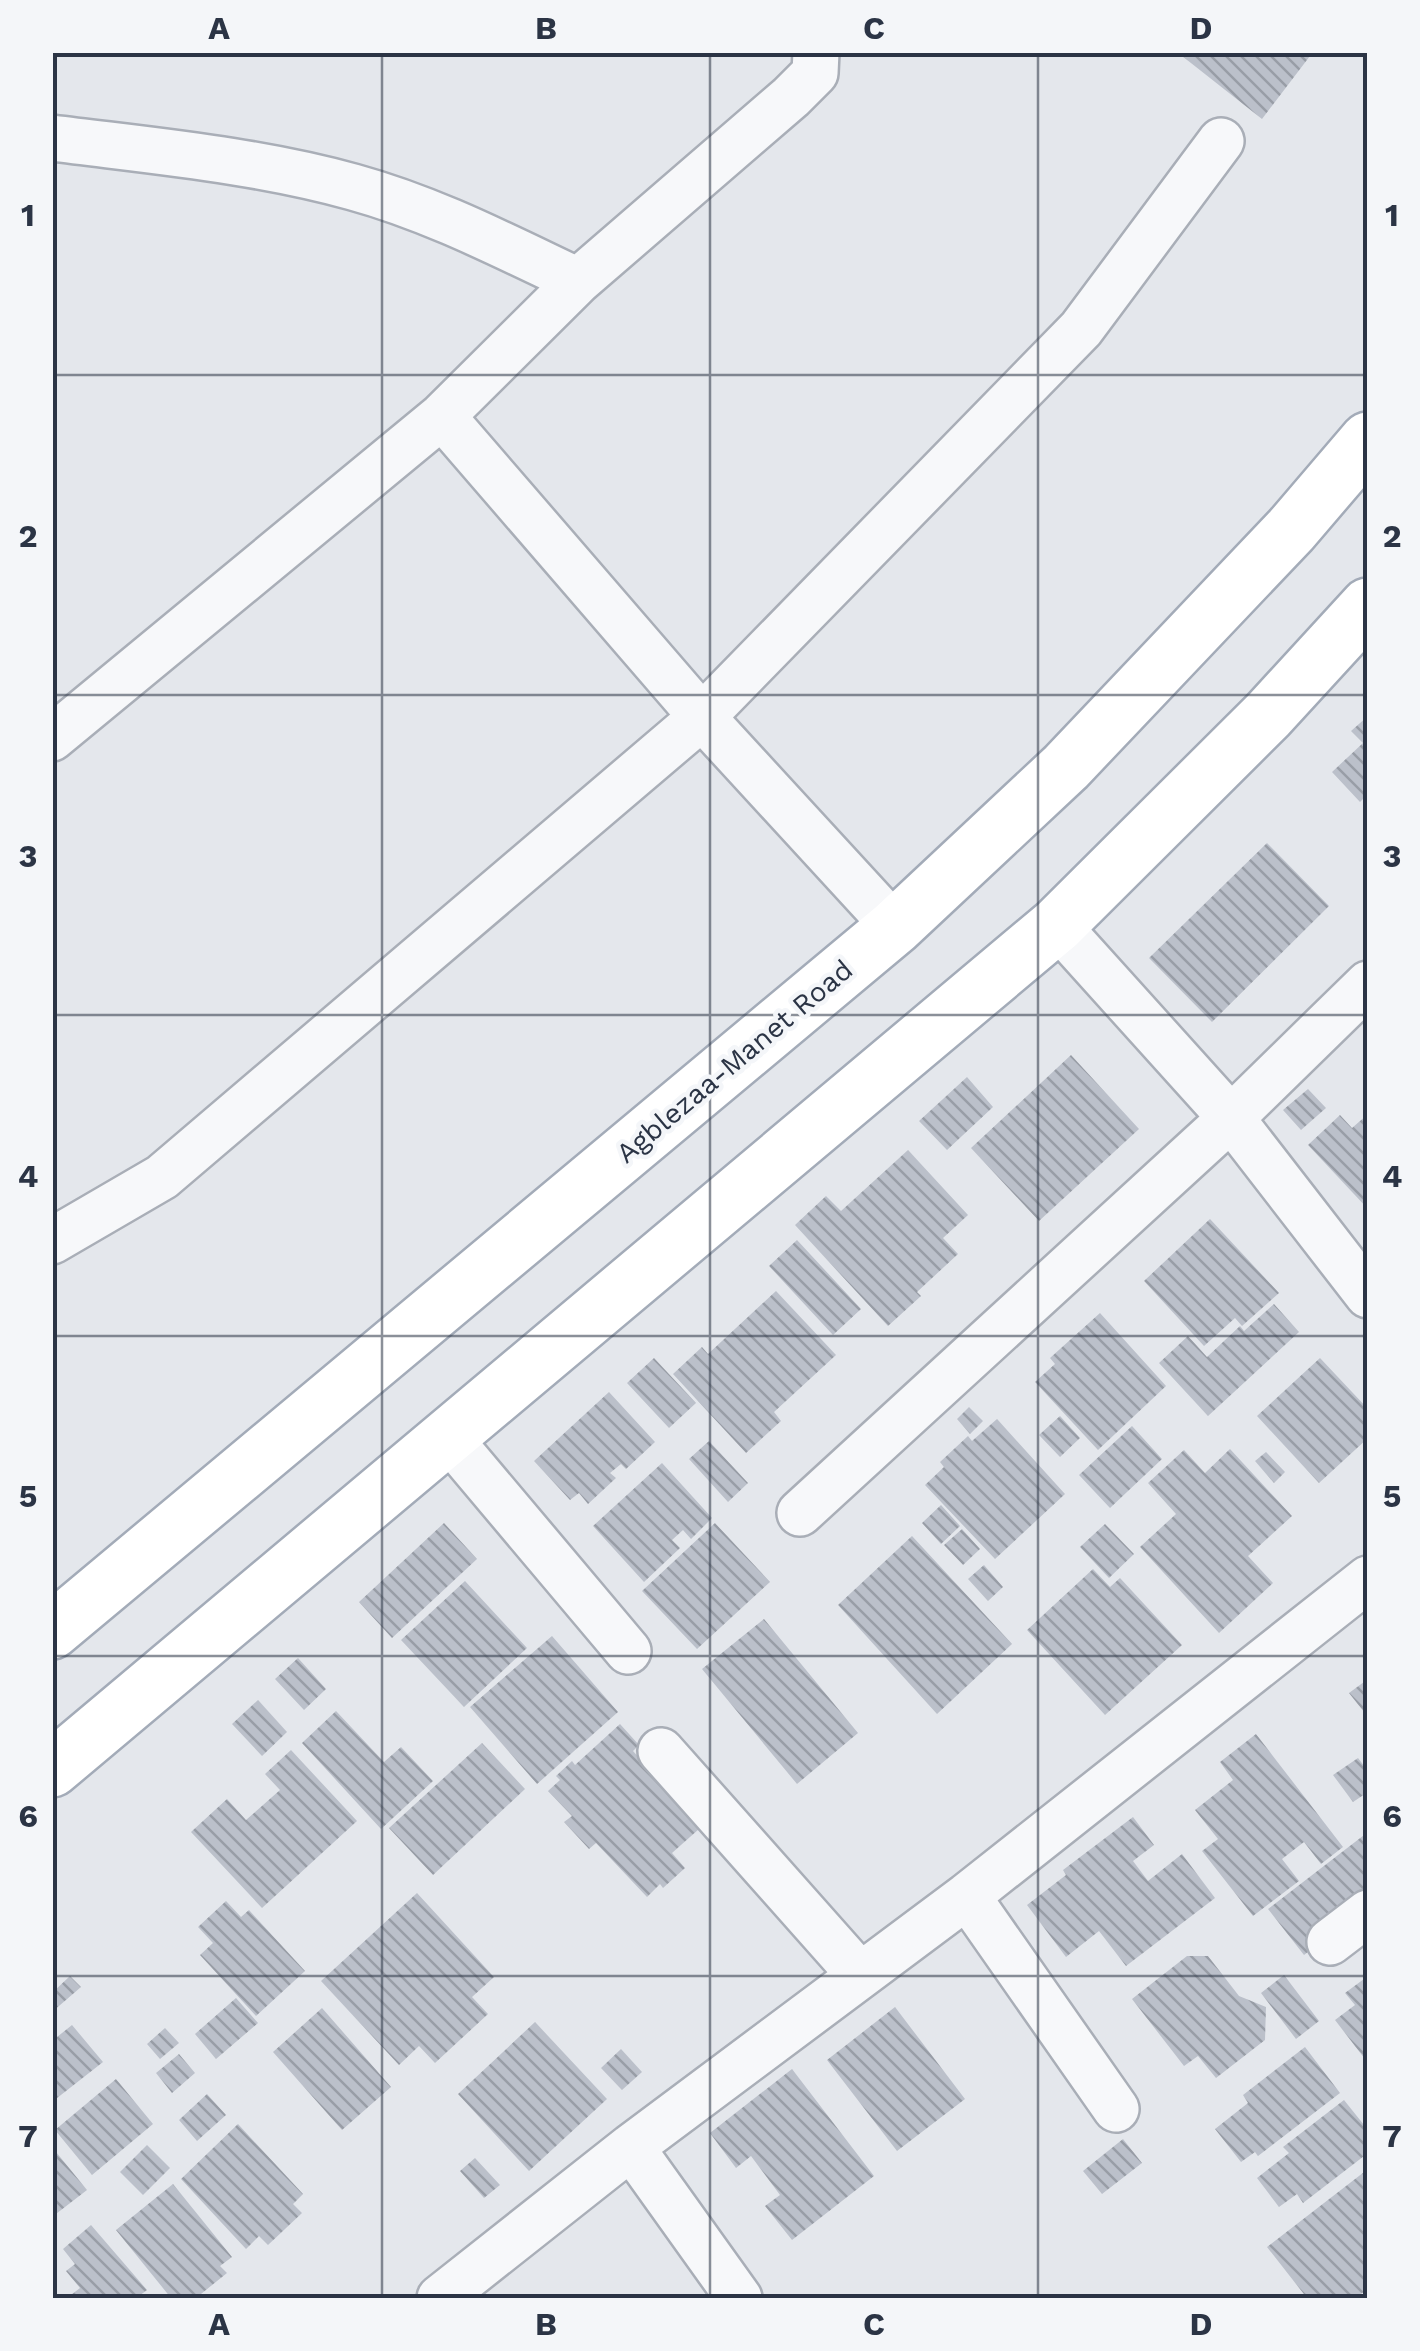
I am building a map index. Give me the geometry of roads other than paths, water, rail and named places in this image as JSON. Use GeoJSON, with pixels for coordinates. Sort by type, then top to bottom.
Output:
{"type":"FeatureCollection","features":[{"type":"Feature","properties":{"kind":"main road","name":"Agblezaa-Manet Road"},"geometry":{"type":"LineString","coordinates":[[52,1631],[895,927],[1066,767],[1292,530],[1368,440]]}},
{"type":"Feature","properties":{"kind":"main road"},"geometry":{"type":"LineString","coordinates":[[52,1769],[1057,925],[1268,715],[1368,606]]}},
{"type":"Feature","properties":{"kind":"street"},"geometry":{"type":"LineString","coordinates":[[52,738],[442,416],[578,281],[791,97],[815,73],[816,52]]}},
{"type":"Feature","properties":{"kind":"street"},"geometry":{"type":"LineString","coordinates":[[52,138],[228,162],[352,187],[452,220],[578,281]]}},
{"type":"Feature","properties":{"kind":"street"},"geometry":{"type":"LineString","coordinates":[[52,1242],[162,1178],[702,717],[1081,329],[1221,140]]}},
{"type":"Feature","properties":{"kind":"street"},"geometry":{"type":"LineString","coordinates":[[442,416],[702,717],[895,927]]}},
{"type":"Feature","properties":{"kind":"street"},"geometry":{"type":"LineString","coordinates":[[1057,925],[1231,1118],[1368,1295]]}},
{"type":"Feature","properties":{"kind":"street"},"geometry":{"type":"LineString","coordinates":[[800,1513],[1231,1118],[1368,984]]}},
{"type":"Feature","properties":{"kind":"street"},"geometry":{"type":"LineString","coordinates":[[448,1436],[628,1651]]}},
{"type":"Feature","properties":{"kind":"street"},"geometry":{"type":"LineString","coordinates":[[440,2298],[631,2148],[967,1896],[1368,1579]]}},
{"type":"Feature","properties":{"kind":"street"},"geometry":{"type":"LineString","coordinates":[[662,1751],[860,1976]]}},
{"type":"Feature","properties":{"kind":"street"},"geometry":{"type":"LineString","coordinates":[[967,1896],[1116,2109]]}},
{"type":"Feature","properties":{"kind":"street"},"geometry":{"type":"LineString","coordinates":[[1330,1942],[1368,1913]]}},
{"type":"Feature","properties":{"kind":"street"},"geometry":{"type":"LineString","coordinates":[[631,2148],[739,2298]]}}]}
